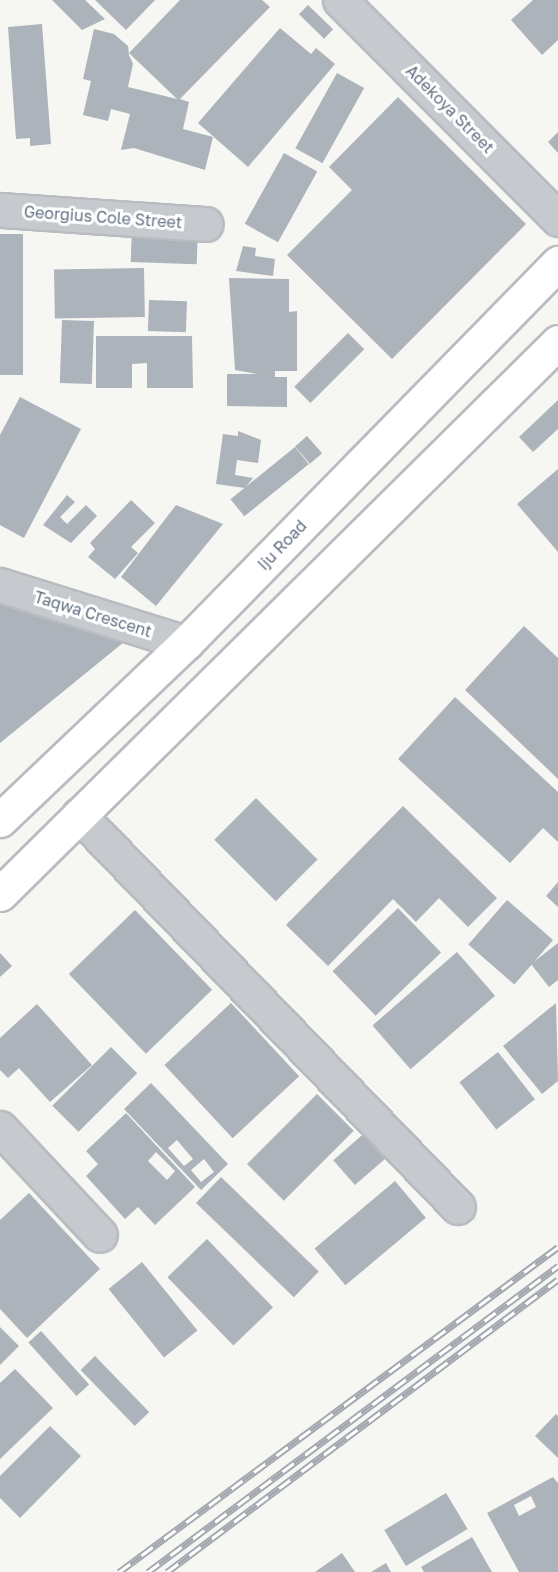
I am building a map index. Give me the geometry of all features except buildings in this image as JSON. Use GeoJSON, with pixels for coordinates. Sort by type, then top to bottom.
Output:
{"type":"FeatureCollection","features":[{"type":"Feature","properties":{"kind":"main road","name":"Iju Road"},"geometry":{"type":"LineString","coordinates":[[0,820],[186,643],[558,263]]}},
{"type":"Feature","properties":{"kind":"main road"},"geometry":{"type":"LineString","coordinates":[[0,894],[558,342]]}},
{"type":"Feature","properties":{"kind":"street","name":"Adekoya Street"},"geometry":{"type":"LineString","coordinates":[[340,0],[558,219]]}},
{"type":"Feature","properties":{"kind":"street","name":"Georgius Cole Street"},"geometry":{"type":"LineString","coordinates":[[0,210],[206,224]]}},
{"type":"Feature","properties":{"kind":"street","name":"Taqwa Crescent"},"geometry":{"type":"LineString","coordinates":[[0,585],[186,643]]}},
{"type":"Feature","properties":{"kind":"street"},"geometry":{"type":"LineString","coordinates":[[79,815],[458,1207]]}},
{"type":"Feature","properties":{"kind":"street"},"geometry":{"type":"LineString","coordinates":[[0,1128],[100,1235]]}},
{"type":"Feature","properties":{"kind":"railway"},"geometry":{"type":"LineString","coordinates":[[119,1572],[558,1247]]}},
{"type":"Feature","properties":{"kind":"railway"},"geometry":{"type":"LineString","coordinates":[[148,1572],[558,1266]]}},
{"type":"Feature","properties":{"kind":"railway"},"geometry":{"type":"LineString","coordinates":[[167,1572],[558,1280]]}}]}
